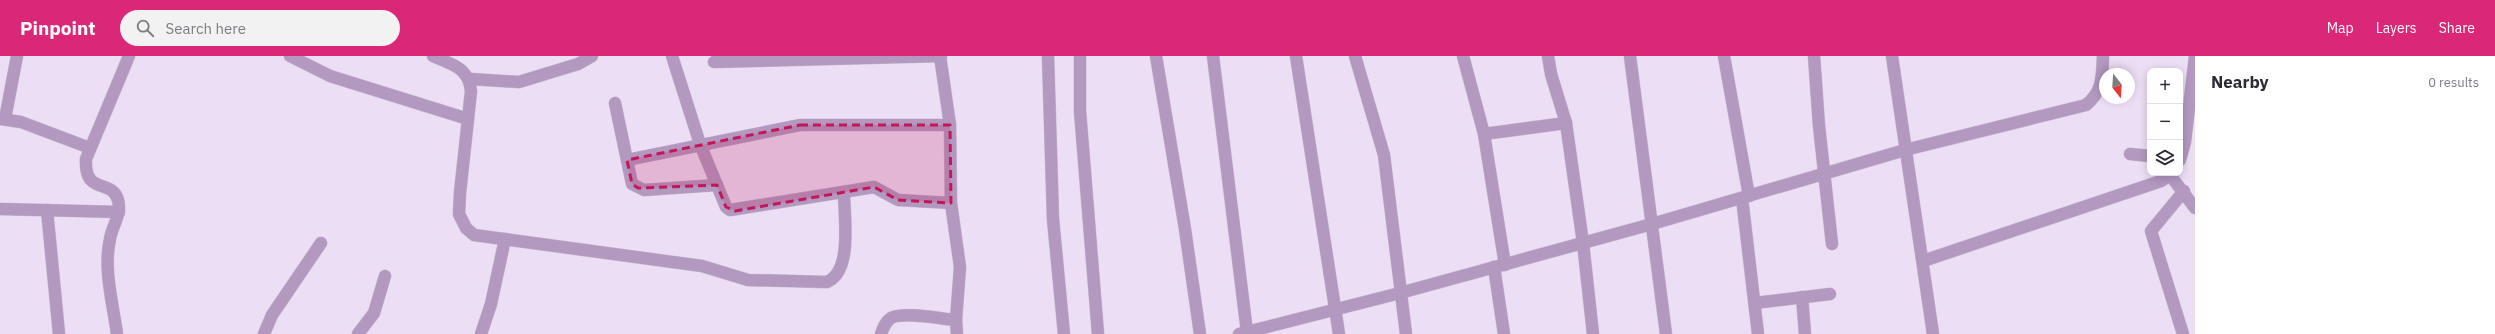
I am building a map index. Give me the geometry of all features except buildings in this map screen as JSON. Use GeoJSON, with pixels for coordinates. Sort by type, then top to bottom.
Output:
{"type":"FeatureCollection","features":[{"type":"Feature","properties":{"kind":"street"},"geometry":{"type":"LineString","coordinates":[[17,56],[3,119],[22,122],[90,148]]}},
{"type":"Feature","properties":{"kind":"street"},"geometry":{"type":"LineString","coordinates":[[117,334],[107,256],[110,239],[119,212],[118,199],[110,190],[91,181],[85,171],[86,158],[129,56]]}},
{"type":"Feature","properties":{"kind":"street"},"geometry":{"type":"LineString","coordinates":[[290,56],[330,76],[468,119]]}},
{"type":"Feature","properties":{"kind":"street"},"geometry":{"type":"LineString","coordinates":[[433,56],[463,71],[470,79],[471,91],[459,214],[466,228],[474,235],[702,266],[748,280],[827,282],[835,279],[841,270],[844,254],[844,192]]}},
{"type":"Feature","properties":{"kind":"street"},"geometry":{"type":"LineString","coordinates":[[470,79],[519,82],[578,64],[592,56]]}},
{"type":"Feature","properties":{"kind":"street"},"geometry":{"type":"LineString","coordinates":[[672,56],[700,144],[726,207],[735,211],[874,187],[898,200],[951,203]]}},
{"type":"Feature","properties":{"kind":"street"},"geometry":{"type":"LineString","coordinates":[[714,62],[940,56],[950,125],[951,203],[960,268],[956,334]]}},
{"type":"Feature","properties":{"kind":"street"},"geometry":{"type":"LineString","coordinates":[[1048,56],[1053,220],[1064,334]]}},
{"type":"Feature","properties":{"kind":"street"},"geometry":{"type":"LineString","coordinates":[[1080,56],[1080,111],[1098,334]]}},
{"type":"Feature","properties":{"kind":"street"},"geometry":{"type":"LineString","coordinates":[[1156,56],[1185,229],[1200,334]]}},
{"type":"Feature","properties":{"kind":"street"},"geometry":{"type":"LineString","coordinates":[[1213,56],[1243,333],[1266,330],[1652,224],[1905,150],[2086,105],[2096,97],[2101,83],[2103,56]]}},
{"type":"Feature","properties":{"kind":"street"},"geometry":{"type":"LineString","coordinates":[[1296,56],[1339,334]]}},
{"type":"Feature","properties":{"kind":"street"},"geometry":{"type":"LineString","coordinates":[[1355,56],[1384,155],[1406,334]]}},
{"type":"Feature","properties":{"kind":"street"},"geometry":{"type":"LineString","coordinates":[[1463,56],[1484,134],[1500,266],[1504,334]]}},
{"type":"Feature","properties":{"kind":"street"},"geometry":{"type":"LineString","coordinates":[[1548,56],[1551,74],[1566,123],[1583,243],[1593,334]]}},
{"type":"Feature","properties":{"kind":"street"},"geometry":{"type":"LineString","coordinates":[[1630,56],[1666,334]]}},
{"type":"Feature","properties":{"kind":"street"},"geometry":{"type":"LineString","coordinates":[[1724,56],[1745,197],[1758,334]]}},
{"type":"Feature","properties":{"kind":"street"},"geometry":{"type":"LineString","coordinates":[[1814,56],[1819,126],[1832,244]]}},
{"type":"Feature","properties":{"kind":"street"},"geometry":{"type":"LineString","coordinates":[[1892,56],[1933,334]]}},
{"type":"Feature","properties":{"kind":"street"},"geometry":{"type":"LineString","coordinates":[[2183,149],[2195,56]]}},
{"type":"Feature","properties":{"kind":"street"},"geometry":{"type":"LineString","coordinates":[[615,103],[632,184],[638,188],[717,185]]}},
{"type":"Feature","properties":{"kind":"street"},"geometry":{"type":"LineString","coordinates":[[1484,134],[1566,123]]}},
{"type":"Feature","properties":{"kind":"street"},"geometry":{"type":"LineString","coordinates":[[627,160],[700,144],[800,125],[950,125]]}},
{"type":"Feature","properties":{"kind":"street"},"geometry":{"type":"LineString","coordinates":[[2130,154],[2147,156]]}},
{"type":"Feature","properties":{"kind":"street"},"geometry":{"type":"LineString","coordinates":[[1923,261],[2161,181],[2169,176]]}},
{"type":"Feature","properties":{"kind":"street"},"geometry":{"type":"LineString","coordinates":[[2173,176],[2195,208]]}},
{"type":"Feature","properties":{"kind":"street"},"geometry":{"type":"LineString","coordinates":[[2183,334],[2151,231],[2184,191]]}},
{"type":"Feature","properties":{"kind":"street"},"geometry":{"type":"LineString","coordinates":[[0,209],[119,212]]}},
{"type":"Feature","properties":{"kind":"street"},"geometry":{"type":"LineString","coordinates":[[47,210],[59,334]]}},
{"type":"Feature","properties":{"kind":"street"},"geometry":{"type":"LineString","coordinates":[[481,334],[492,304],[505,239]]}},
{"type":"Feature","properties":{"kind":"street"},"geometry":{"type":"LineString","coordinates":[[264,334],[272,316],[321,243]]}},
{"type":"Feature","properties":{"kind":"street"},"geometry":{"type":"LineString","coordinates":[[358,334],[374,313],[385,276]]}},
{"type":"Feature","properties":{"kind":"street"},"geometry":{"type":"LineString","coordinates":[[1754,303],[1830,294]]}},
{"type":"Feature","properties":{"kind":"street"},"geometry":{"type":"LineString","coordinates":[[1802,297],[1805,334]]}},
{"type":"Feature","properties":{"kind":"street"},"geometry":{"type":"LineString","coordinates":[[881,334],[884,325],[891,318],[904,316],[956,320]]}},
{"type":"Feature","properties":{"kind":"highlighted area"},"geometry":{"type":"Polygon","coordinates":[[[800,125],[950,125],[951,203],[898,200],[874,187],[735,211],[726,207],[717,185],[638,188],[632,184],[627,160],[800,125]]]}}]}
